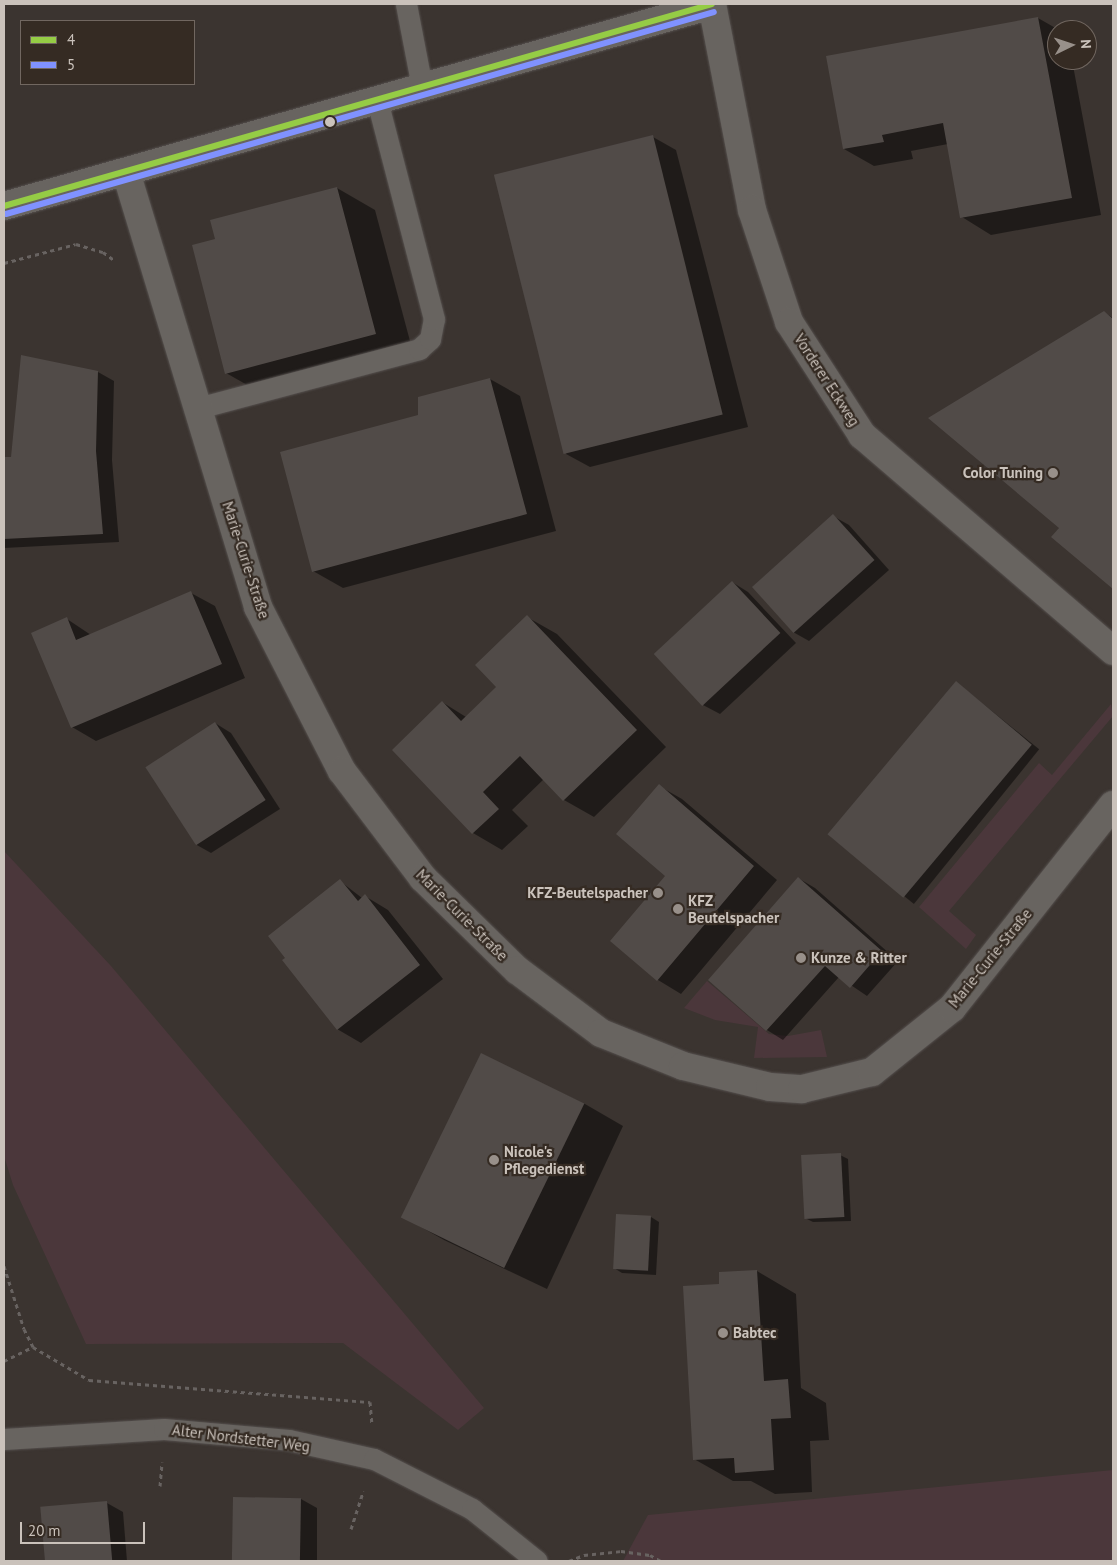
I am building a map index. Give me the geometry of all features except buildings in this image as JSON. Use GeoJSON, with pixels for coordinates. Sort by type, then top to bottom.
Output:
{"type":"FeatureCollection","features":[{"type":"Feature","properties":{"kind":"street"},"geometry":{"type":"LineString","coordinates":[[4,206],[712,5]]}},
{"type":"Feature","properties":{"kind":"street","name":"Vorderer Eckweg"},"geometry":{"type":"LineString","coordinates":[[712,5],[752,210],[789,322],[862,435],[1113,651]]}},
{"type":"Feature","properties":{"kind":"street","name":"Marie-Curie-Straße"},"geometry":{"type":"LineString","coordinates":[[126,172],[258,607],[342,771],[423,878],[517,970],[602,1033],[683,1066],[770,1087],[802,1089],[872,1072],[952,1008],[1113,805]]}},
{"type":"Feature","properties":{"kind":"lane"},"geometry":{"type":"LineString","coordinates":[[406,4],[422,87]]}},
{"type":"Feature","properties":{"kind":"lane"},"geometry":{"type":"LineString","coordinates":[[198,408],[418,349],[430,339],[434,319],[377,100]]}},
{"type":"Feature","properties":{"kind":"lane","name":"Alter Nordstetter Weg"},"geometry":{"type":"LineString","coordinates":[[4,1439],[164,1429],[289,1440],[374,1459],[472,1509],[538,1561]]}},
{"type":"Feature","properties":{"kind":"path"},"geometry":{"type":"LineString","coordinates":[[4,263],[76,244],[103,252],[116,262]]}},
{"type":"Feature","properties":{"kind":"path"},"geometry":{"type":"LineString","coordinates":[[4,1266],[24,1329],[33,1347],[89,1380],[370,1402],[374,1459],[351,1528]]}},
{"type":"Feature","properties":{"kind":"path"},"geometry":{"type":"LineString","coordinates":[[4,1361],[33,1347]]}},
{"type":"Feature","properties":{"kind":"path"},"geometry":{"type":"LineString","coordinates":[[569,1561],[584,1555],[621,1551],[650,1555],[661,1561]]}},
{"type":"Feature","properties":{"kind":"shaded area"},"geometry":{"type":"Polygon","coordinates":[[[1111,704],[1113,716],[949,911],[976,935],[966,949],[919,907],[1039,763],[1052,775],[1111,704]]]}},
{"type":"Feature","properties":{"kind":"shaded area"},"geometry":{"type":"Polygon","coordinates":[[[4,851],[111,966],[484,1408],[458,1430],[343,1343],[86,1344],[13,1185],[4,1156],[4,851]]]}},
{"type":"Feature","properties":{"kind":"shaded area"},"geometry":{"type":"Polygon","coordinates":[[[707,981],[769,1034],[788,1036],[821,1030],[827,1057],[754,1058],[758,1027],[715,1020],[684,1008],[707,981]]]}},
{"type":"Feature","properties":{"kind":"shaded area"},"geometry":{"type":"Polygon","coordinates":[[[1113,1470],[1113,1561],[623,1561],[648,1515],[1113,1470]]]}},
{"type":"Feature","properties":{"kind":"transit line","name":"4"},"geometry":{"type":"LineString","coordinates":[[4,206],[712,4]]}},
{"type":"Feature","properties":{"kind":"transit line","name":"5"},"geometry":{"type":"LineString","coordinates":[[6,214],[714,12]]}},
{"type":"Feature","properties":{"kind":"place","name":"Color Tuning"},"geometry":{"type":"Point","coordinates":[1053,473]}},
{"type":"Feature","properties":{"kind":"place","name":"KFZ-Beutelspacher"},"geometry":{"type":"Point","coordinates":[658,893]}},
{"type":"Feature","properties":{"kind":"place","name":"KFZ Beutelspacher"},"geometry":{"type":"Point","coordinates":[678,909]}},
{"type":"Feature","properties":{"kind":"place","name":"Kunze & Ritter"},"geometry":{"type":"Point","coordinates":[801,958]}},
{"type":"Feature","properties":{"kind":"place","name":"Nicole's Pflegedienst"},"geometry":{"type":"Point","coordinates":[494,1160]}},
{"type":"Feature","properties":{"kind":"place","name":"Babtec"},"geometry":{"type":"Point","coordinates":[723,1333]}}]}
